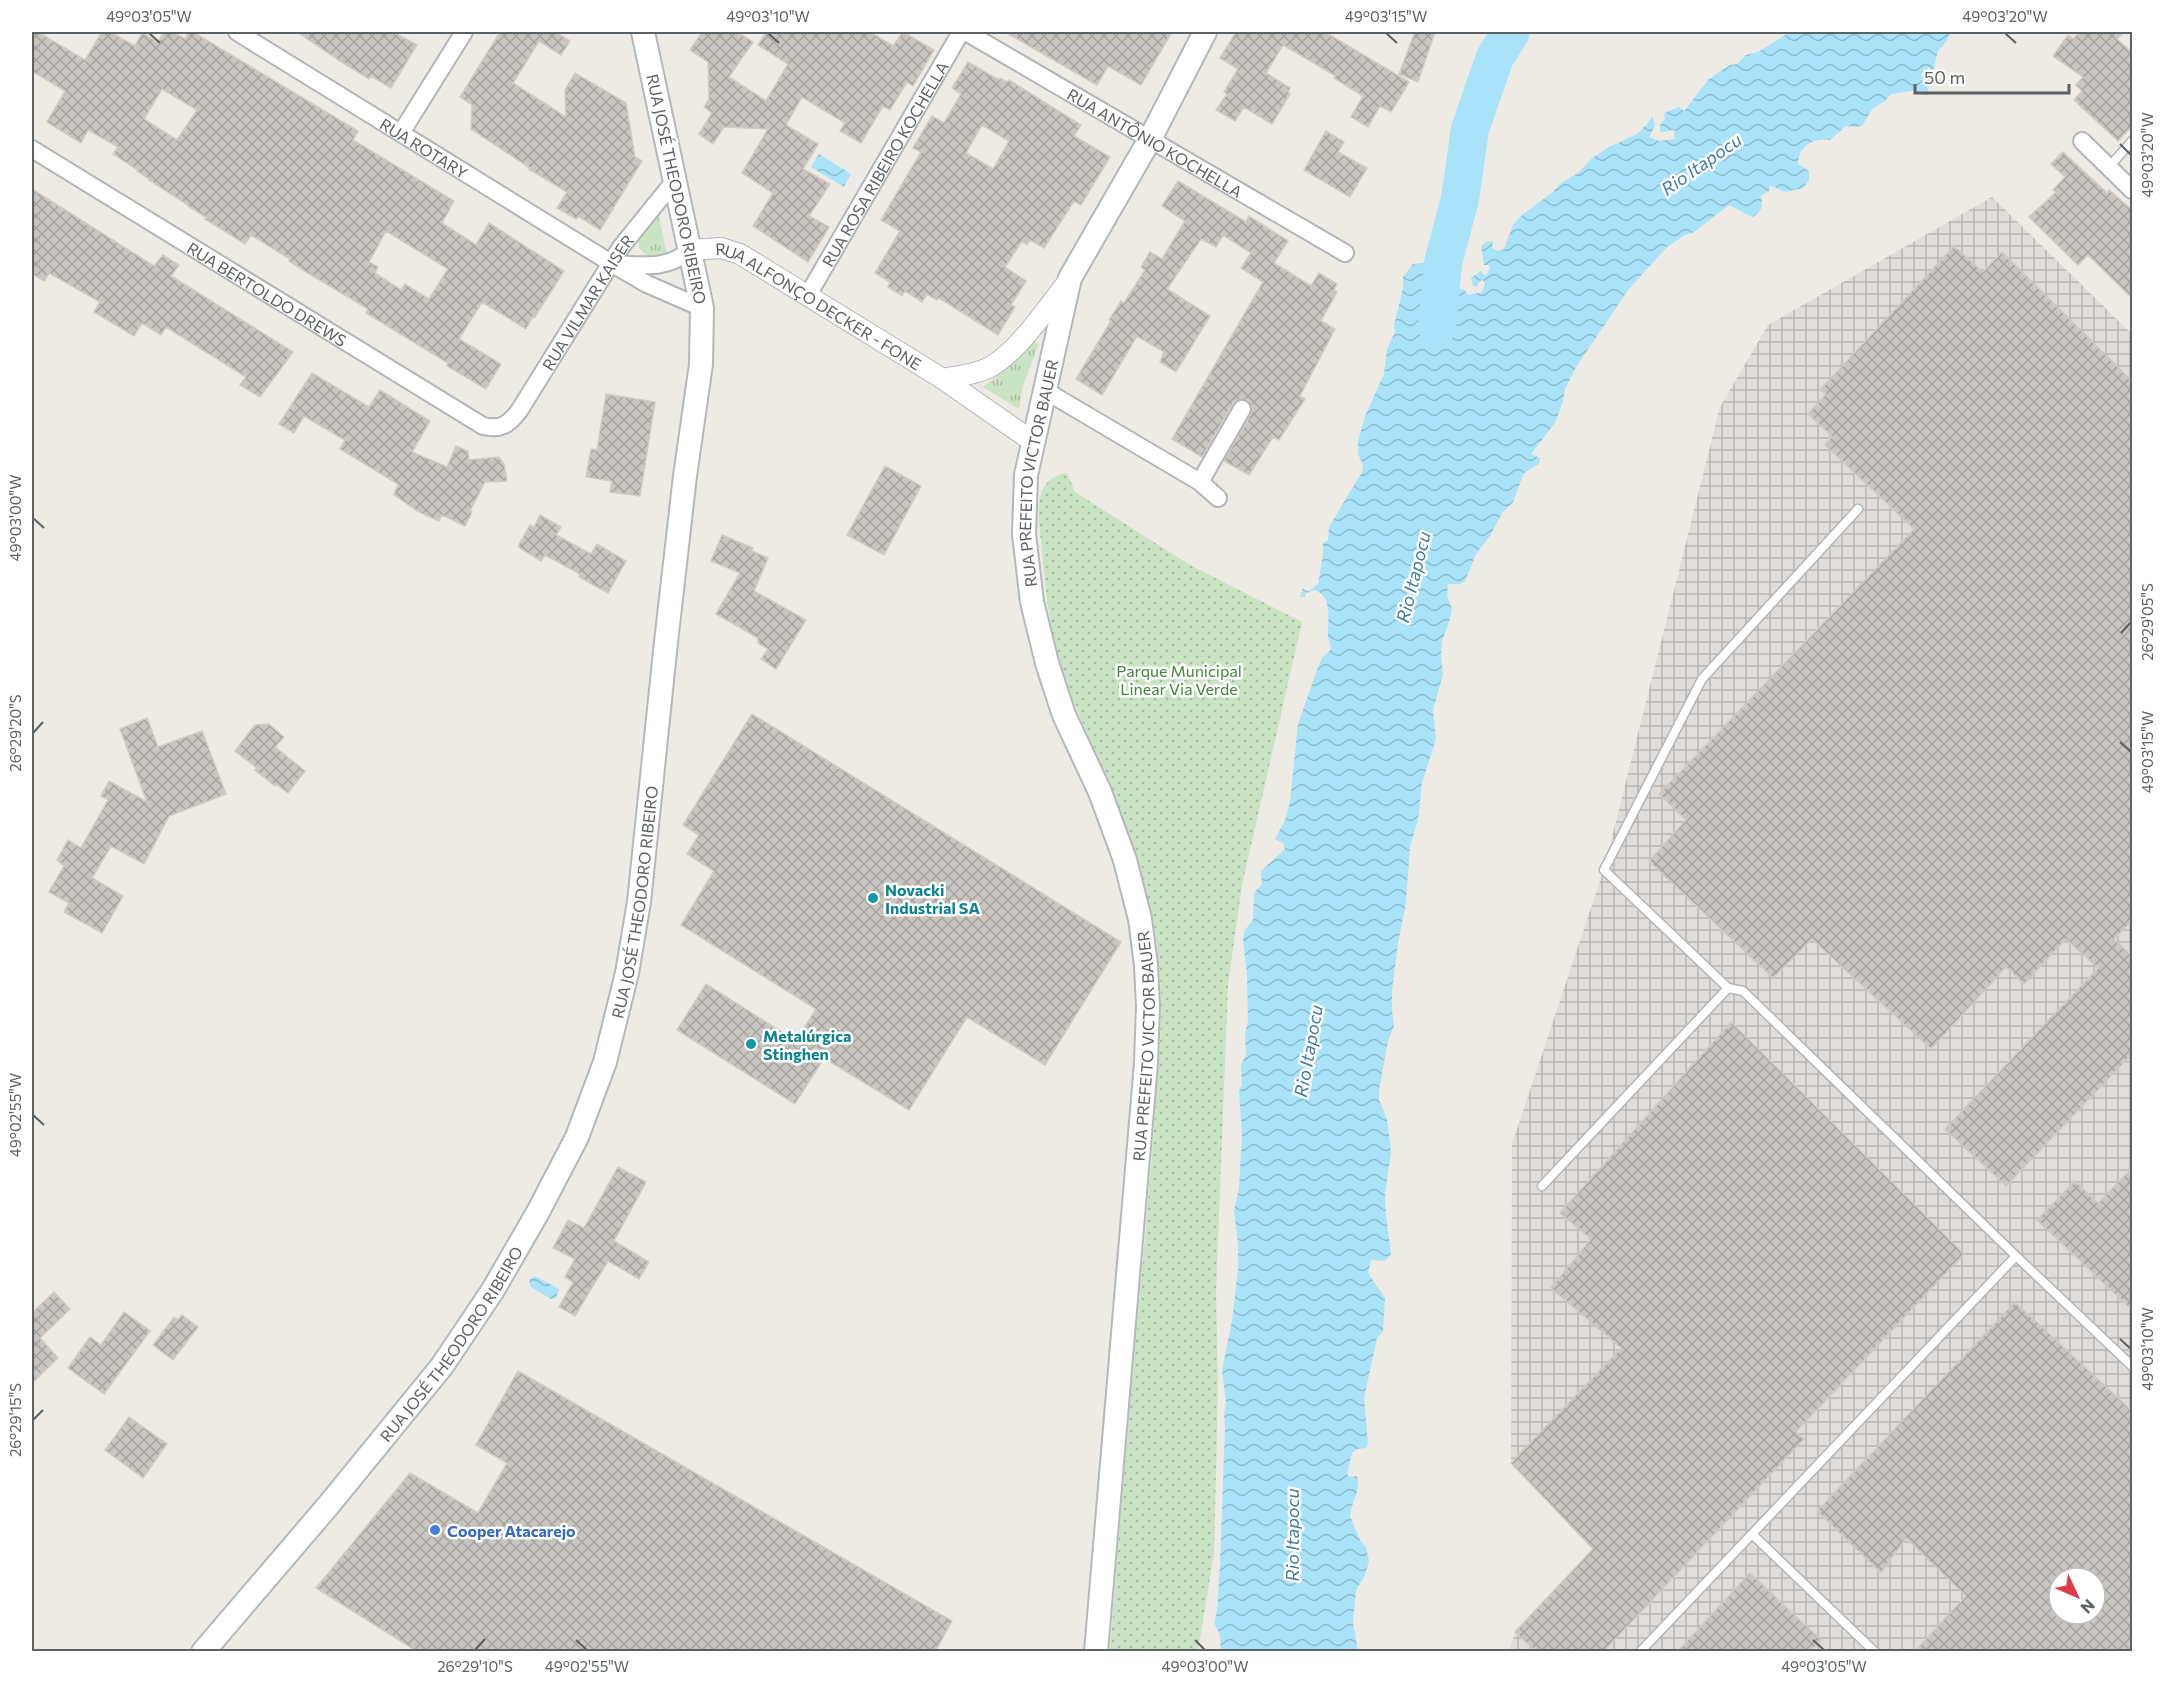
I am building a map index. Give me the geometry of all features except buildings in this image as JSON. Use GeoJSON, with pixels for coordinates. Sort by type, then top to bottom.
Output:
{"type":"FeatureCollection","features":[{"type":"Feature","properties":{"kind":"main road","name":"RUA JOSÉ THEODORO RIBEIRO"},"geometry":{"type":"LineString","coordinates":[[203,1652],[327,1507],[442,1366],[493,1290],[538,1212],[577,1137],[605,1062],[627,973],[639,902],[673,583],[701,364],[702,308],[643,32]]}},
{"type":"Feature","properties":{"kind":"main road","name":"RUA PREFEITO VICTOR BAUER"},"geometry":{"type":"LineString","coordinates":[[1096,1652],[1142,1116],[1148,1029],[1147,976],[1140,919],[1125,860],[1100,792],[1064,715],[1047,663],[1032,602],[1024,534],[1026,475],[1070,279],[1150,139],[1205,32]]}},
{"type":"Feature","properties":{"kind":"street","name":"RUA ROTARY"},"geometry":{"type":"LineString","coordinates":[[237,32],[611,263],[647,284],[702,308]]}},
{"type":"Feature","properties":{"kind":"street"},"geometry":{"type":"LineString","coordinates":[[401,134],[464,32]]}},
{"type":"Feature","properties":{"kind":"street","name":"RUA ROSA RIBEIRO KOCHELLA"},"geometry":{"type":"LineString","coordinates":[[808,295],[961,32]]}},
{"type":"Feature","properties":{"kind":"street","name":"RUA ANTÔNIO KOCHELLA"},"geometry":{"type":"LineString","coordinates":[[966,32],[1345,252]]}},
{"type":"Feature","properties":{"kind":"street"},"geometry":{"type":"LineString","coordinates":[[2082,141],[2133,190]]}},
{"type":"Feature","properties":{"kind":"street","name":"RUA BERTOLDO DREWS"},"geometry":{"type":"LineString","coordinates":[[32,149],[483,426],[494,428],[505,426]]}},
{"type":"Feature","properties":{"kind":"street","name":"RUA VILMAR KAISER"},"geometry":{"type":"LineString","coordinates":[[505,426],[519,411],[621,247],[676,179]]}},
{"type":"Feature","properties":{"kind":"street","name":"RUA ALFONÇO DECKER - FONE"},"geometry":{"type":"LineString","coordinates":[[690,250],[721,248],[740,254],[942,379],[1032,441]]}},
{"type":"Feature","properties":{"kind":"street","name":"RUA ROTARY"},"geometry":{"type":"LineString","coordinates":[[611,263],[645,266],[675,262],[690,250]]}},
{"type":"Feature","properties":{"kind":"street","name":"RUA ALFONÇO DECKER - FONE"},"geometry":{"type":"LineString","coordinates":[[942,379],[988,368],[1006,356],[1070,279]]}},
{"type":"Feature","properties":{"kind":"street"},"geometry":{"type":"LineString","coordinates":[[1044,390],[1200,482],[1218,498]]}},
{"type":"Feature","properties":{"kind":"street"},"geometry":{"type":"LineString","coordinates":[[1200,482],[1242,409]]}},
{"type":"Feature","properties":{"kind":"lane"},"geometry":{"type":"LineString","coordinates":[[2109,167],[2133,141]]}},
{"type":"Feature","properties":{"kind":"lane"},"geometry":{"type":"LineString","coordinates":[[1858,509],[1702,679],[1604,870],[1728,988],[1743,991],[2016,1257],[2133,1366]]}},
{"type":"Feature","properties":{"kind":"lane"},"geometry":{"type":"LineString","coordinates":[[1542,1186],[1728,988]]}},
{"type":"Feature","properties":{"kind":"lane"},"geometry":{"type":"LineString","coordinates":[[1640,1652],[2016,1257]]}},
{"type":"Feature","properties":{"kind":"lane"},"geometry":{"type":"LineString","coordinates":[[1752,1534],[1875,1652]]}},
{"type":"Feature","properties":{"kind":"shaded area"},"geometry":{"type":"Polygon","coordinates":[[[1992,197],[2132,334],[2132,1651],[1509,1652],[1515,1632],[1593,1549],[1511,1463],[1512,1144],[1604,869],[1720,407],[1768,325],[1992,197]]]}},
{"type":"Feature","properties":{"kind":"green space"},"geometry":{"type":"Polygon","coordinates":[[[658,213],[668,260],[647,255],[640,248],[641,234],[658,213]]]}},
{"type":"Feature","properties":{"kind":"green space"},"geometry":{"type":"Polygon","coordinates":[[[1034,342],[1039,343],[1022,389],[1019,409],[983,387],[1015,362],[1034,342]]]}},
{"type":"Feature","properties":{"kind":"green space","name":"Parque Municipal Linear Via Verde"},"geometry":{"type":"Polygon","coordinates":[[[1067,473],[1075,492],[1190,565],[1302,622],[1242,885],[1228,985],[1216,1292],[1218,1385],[1214,1553],[1198,1651],[1110,1651],[1160,1048],[1161,997],[1153,922],[1140,871],[1113,793],[1065,680],[1050,621],[1039,526],[1039,503],[1047,483],[1067,473]]]}},
{"type":"Feature","properties":{"kind":"water"},"geometry":{"type":"Polygon","coordinates":[[[1790,32],[1950,32],[1946,42],[1938,51],[1927,95],[1911,91],[1891,94],[1872,109],[1862,126],[1846,126],[1830,140],[1818,140],[1804,148],[1798,164],[1809,171],[1809,180],[1803,188],[1785,192],[1770,185],[1769,191],[1761,196],[1761,209],[1752,217],[1729,205],[1694,232],[1667,247],[1628,290],[1576,367],[1565,389],[1555,423],[1531,454],[1540,458],[1539,464],[1524,473],[1513,502],[1502,513],[1490,536],[1476,554],[1465,581],[1460,584],[1448,584],[1447,596],[1452,609],[1442,641],[1443,674],[1433,710],[1436,739],[1422,783],[1418,820],[1410,846],[1406,903],[1392,991],[1394,1026],[1388,1041],[1379,1090],[1379,1100],[1387,1119],[1391,1152],[1385,1193],[1391,1254],[1385,1261],[1371,1260],[1368,1273],[1385,1298],[1383,1331],[1377,1338],[1364,1398],[1368,1443],[1366,1448],[1357,1449],[1352,1453],[1347,1474],[1349,1477],[1357,1476],[1358,1487],[1350,1516],[1360,1540],[1366,1547],[1369,1561],[1365,1575],[1356,1590],[1353,1623],[1358,1651],[1221,1651],[1220,1635],[1214,1623],[1220,1565],[1226,1402],[1222,1370],[1232,1321],[1238,1269],[1234,1211],[1239,1187],[1242,1135],[1239,1091],[1242,1085],[1241,1066],[1246,1054],[1245,1034],[1248,1021],[1243,938],[1245,930],[1253,920],[1254,893],[1262,884],[1261,871],[1285,849],[1283,843],[1275,839],[1285,820],[1290,802],[1298,724],[1322,658],[1331,649],[1325,598],[1315,590],[1306,593],[1305,597],[1300,597],[1303,588],[1306,591],[1311,590],[1318,584],[1323,543],[1328,540],[1329,527],[1362,472],[1363,465],[1358,454],[1358,441],[1365,416],[1384,374],[1387,349],[1395,332],[1394,325],[1403,289],[1403,277],[1413,264],[1431,262],[1447,284],[1464,290],[1469,295],[1482,292],[1485,283],[1482,279],[1476,287],[1473,286],[1471,278],[1481,271],[1485,276],[1489,271],[1490,265],[1484,265],[1481,246],[1493,241],[1492,248],[1498,251],[1504,249],[1513,225],[1522,215],[1553,192],[1561,183],[1578,173],[1591,159],[1607,148],[1637,134],[1652,116],[1655,125],[1649,137],[1659,141],[1675,139],[1675,130],[1660,131],[1660,125],[1665,119],[1664,113],[1679,107],[1684,111],[1709,79],[1730,65],[1737,64],[1746,55],[1758,52],[1790,32]]]}},
{"type":"Feature","properties":{"kind":"water"},"geometry":{"type":"Polygon","coordinates":[[[819,154],[851,174],[844,187],[811,167],[819,154]]]}},
{"type":"Feature","properties":{"kind":"water"},"geometry":{"type":"Polygon","coordinates":[[[535,1276],[559,1289],[556,1298],[551,1299],[531,1287],[529,1282],[535,1276]]]}},
{"type":"Feature","properties":{"kind":"waterway","name":"Rio Itapocu"},"geometry":{"type":"LineString","coordinates":[[1437,327],[1443,263],[1460,199],[1470,129],[1495,57],[1511,32]]}},
{"type":"Feature","properties":{"kind":"place","name":"Novacki Industrial SA"},"geometry":{"type":"Point","coordinates":[873,898]}},
{"type":"Feature","properties":{"kind":"place","name":"Metalúrgica Stinghen"},"geometry":{"type":"Point","coordinates":[751,1044]}},
{"type":"Feature","properties":{"kind":"place","name":"Cooper Atacarejo"},"geometry":{"type":"Point","coordinates":[435,1530]}}]}
